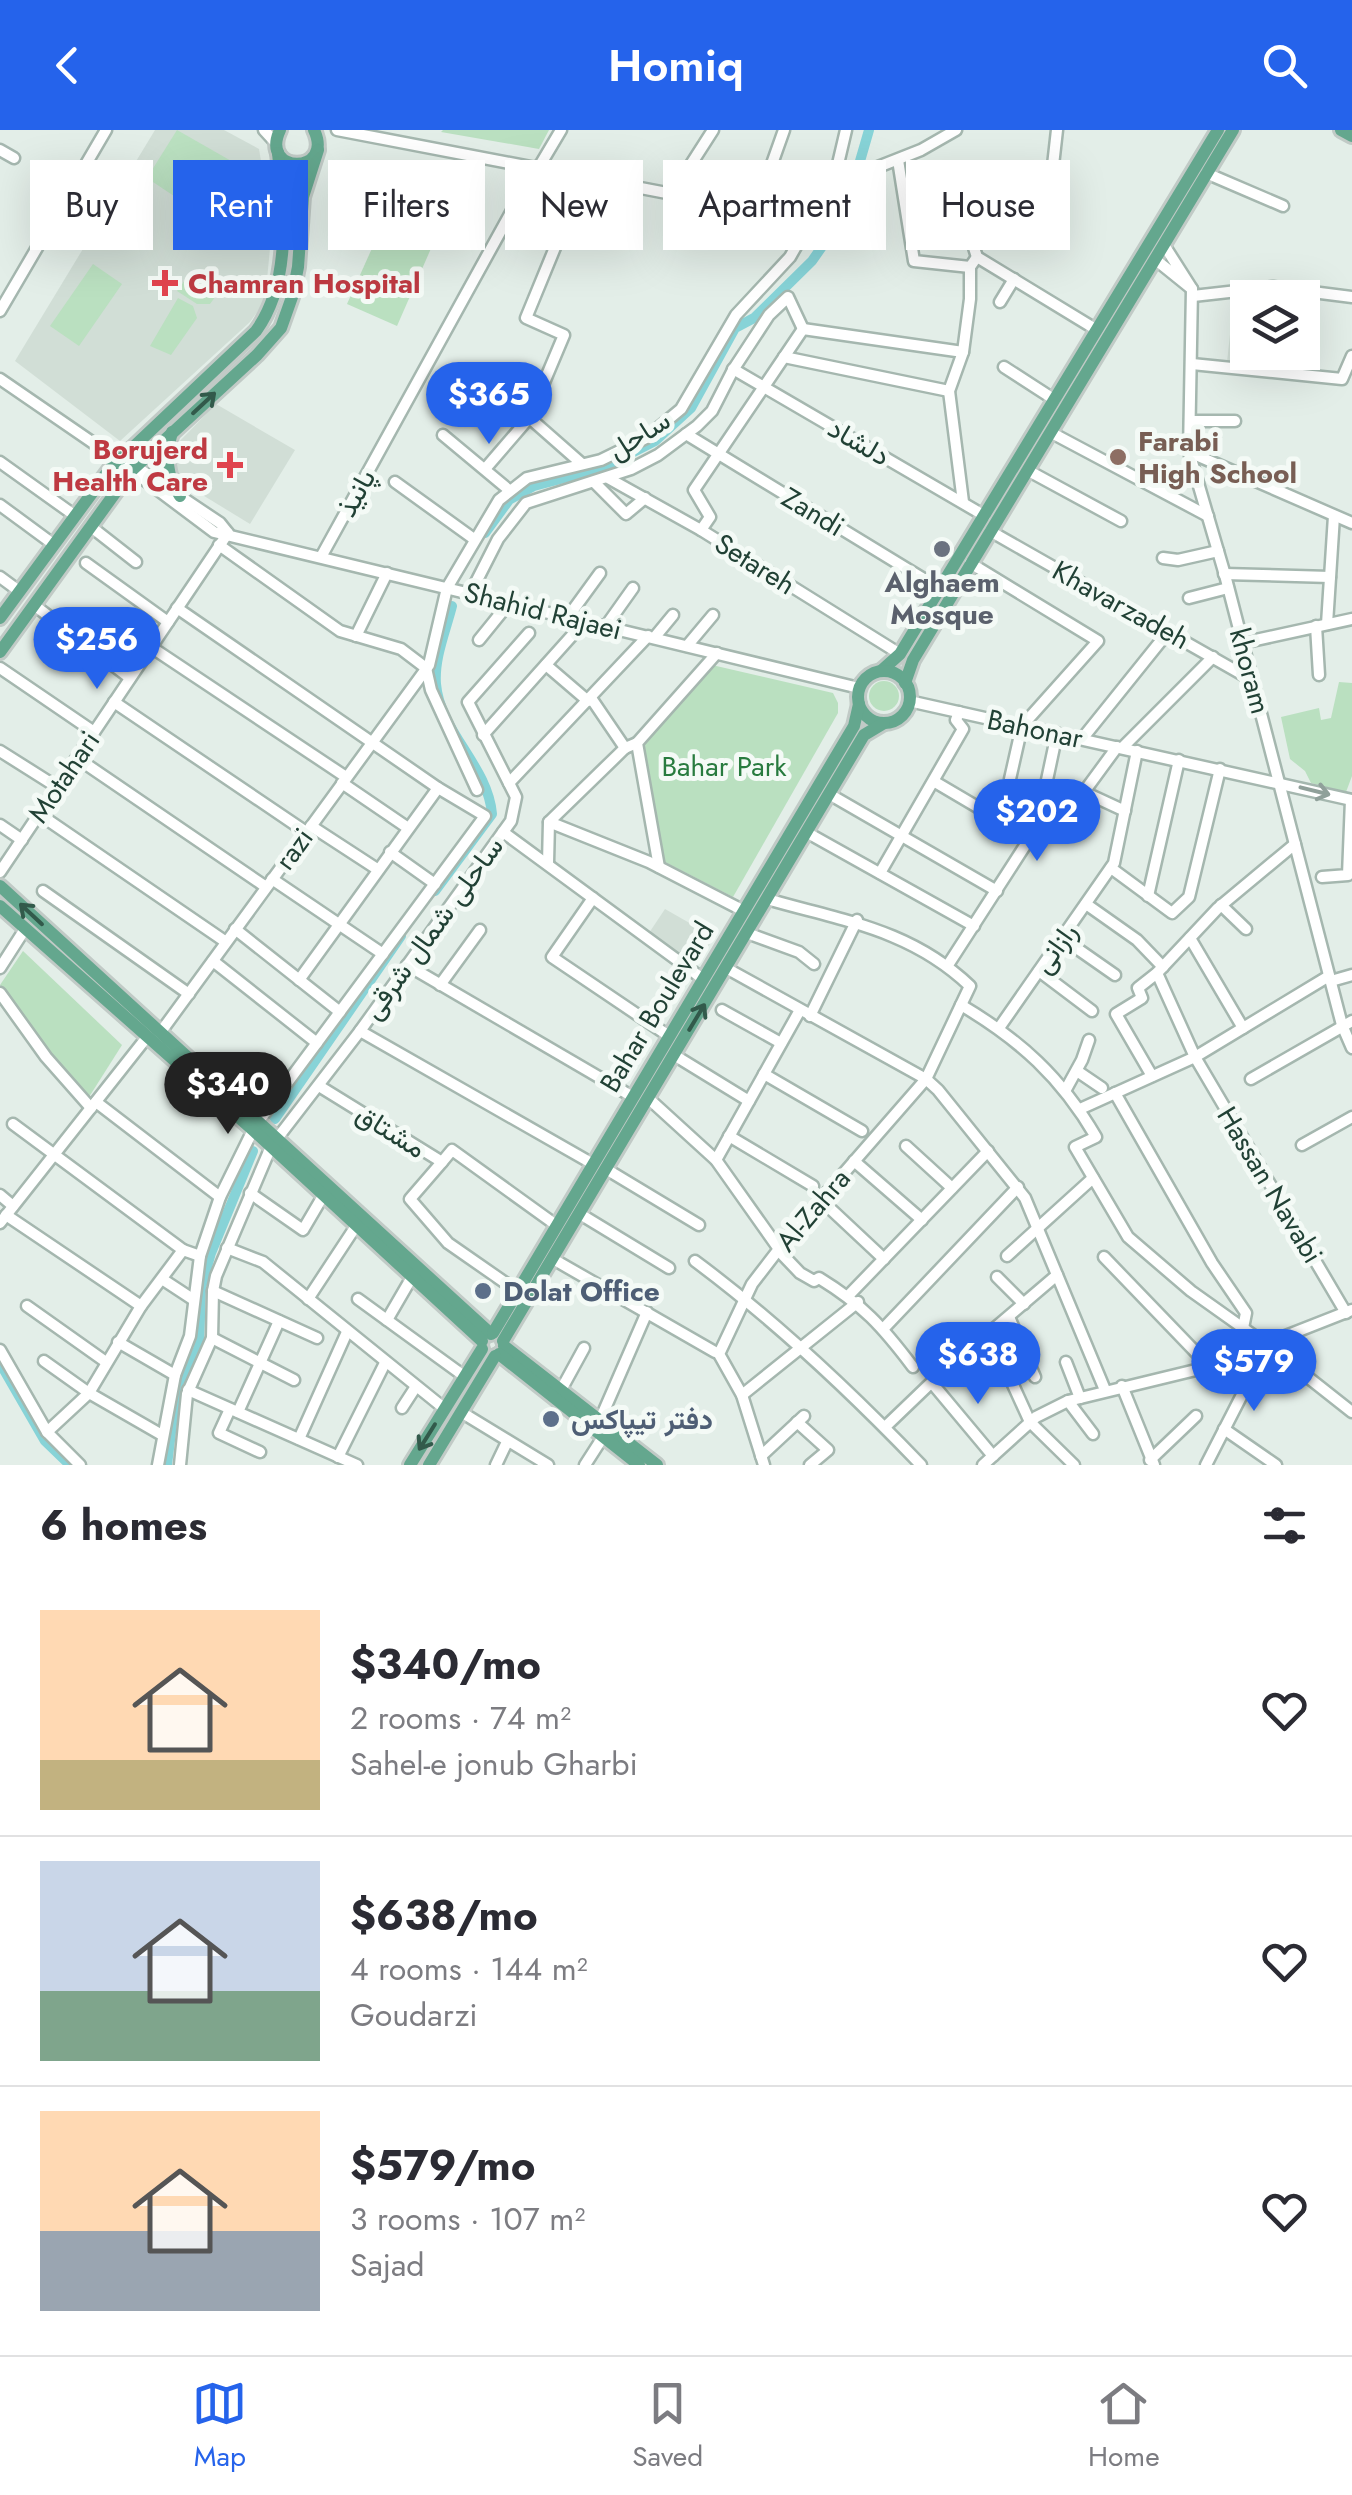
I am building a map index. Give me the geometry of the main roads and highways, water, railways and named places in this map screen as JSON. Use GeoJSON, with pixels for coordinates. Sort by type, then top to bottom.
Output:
{"type":"FeatureCollection","features":[{"type":"Feature","properties":{"kind":"main road"},"geometry":{"type":"LineString","coordinates":[[0,652],[133,468],[276,336],[292,297],[303,197],[318,150],[314,130]]}},
{"type":"Feature","properties":{"kind":"main road"},"geometry":{"type":"LineString","coordinates":[[1218,130],[900,654],[881,671],[868,676],[859,688],[859,704],[868,718],[884,722],[898,718],[909,701],[905,683],[913,660],[1233,130]]}},
{"type":"Feature","properties":{"kind":"main road"},"geometry":{"type":"LineString","coordinates":[[1341,130],[1352,136]]}},
{"type":"Feature","properties":{"kind":"main road"},"geometry":{"type":"LineString","coordinates":[[277,142],[285,161],[296,164],[307,162],[318,150]]}},
{"type":"Feature","properties":{"kind":"main road"},"geometry":{"type":"LineString","coordinates":[[0,618],[118,460],[256,332],[274,298],[282,253],[277,142]]}},
{"type":"Feature","properties":{"kind":"main road"},"geometry":{"type":"LineString","coordinates":[[282,253],[299,255]]}},
{"type":"Feature","properties":{"kind":"main road"},"geometry":{"type":"LineString","coordinates":[[172,432],[168,469],[180,496]]}},
{"type":"Feature","properties":{"kind":"main road"},"geometry":{"type":"LineString","coordinates":[[53,544],[70,554]]}},
{"type":"Feature","properties":{"kind":"main road"},"geometry":{"type":"LineString","coordinates":[[881,671],[895,674],[905,683]]}},
{"type":"Feature","properties":{"kind":"main road","name":"Bahar Boulevard"},"geometry":{"type":"LineString","coordinates":[[612,1146],[648,1098],[767,899],[777,868],[854,726],[859,704]]}},
{"type":"Feature","properties":{"kind":"main road","name":"Bahar Boulevard"},"geometry":{"type":"LineString","coordinates":[[523,1295],[553,1259],[580,1214],[633,1096],[744,910],[806,832],[864,735],[884,722]]}},
{"type":"Feature","properties":{"kind":"main road"},"geometry":{"type":"LineString","coordinates":[[0,886],[153,1035]]}},
{"type":"Feature","properties":{"kind":"main road"},"geometry":{"type":"LineString","coordinates":[[0,906],[256,1126],[323,1196],[412,1277],[639,1465]]}},
{"type":"Feature","properties":{"kind":"main road"},"geometry":{"type":"LineString","coordinates":[[273,1144],[494,1344],[561,1390],[656,1465]]}},
{"type":"Feature","properties":{"kind":"main road","name":"Bahar Boulevard"},"geometry":{"type":"LineString","coordinates":[[494,1344],[556,1226],[600,1167]]}},
{"type":"Feature","properties":{"kind":"main road"},"geometry":{"type":"LineString","coordinates":[[410,1465],[464,1376],[494,1344]]}},
{"type":"Feature","properties":{"kind":"main road"},"geometry":{"type":"LineString","coordinates":[[428,1465],[478,1384],[494,1344]]}},
{"type":"Feature","properties":{"kind":"main road"},"geometry":{"type":"LineString","coordinates":[[464,1376],[475,1377],[478,1384]]}},
{"type":"Feature","properties":{"kind":"waterway"},"geometry":{"type":"LineString","coordinates":[[860,160],[869,130]]}},
{"type":"Feature","properties":{"kind":"waterway"},"geometry":{"type":"LineString","coordinates":[[485,533],[509,500],[534,486],[602,468],[655,441],[691,408],[735,328],[754,318],[820,250]]}},
{"type":"Feature","properties":{"kind":"waterway"},"geometry":{"type":"LineString","coordinates":[[435,891],[492,814],[482,780],[439,701],[436,674],[452,606]]}},
{"type":"Feature","properties":{"kind":"waterway"},"geometry":{"type":"LineString","coordinates":[[275,1119],[401,936]]}},
{"type":"Feature","properties":{"kind":"waterway"},"geometry":{"type":"LineString","coordinates":[[167,1465],[175,1400],[199,1347],[201,1288],[211,1253],[253,1151]]}},
{"type":"Feature","properties":{"kind":"waterway"},"geometry":{"type":"LineString","coordinates":[[0,1363],[45,1441],[70,1465]]}},
{"type":"Feature","properties":{"kind":"place","name":"Chamran Hospital"},"geometry":{"type":"Point","coordinates":[165,283]}},
{"type":"Feature","properties":{"kind":"place","name":"Farabi High School"},"geometry":{"type":"Point","coordinates":[1118,457]}},
{"type":"Feature","properties":{"kind":"place","name":"Borujerd Health Care"},"geometry":{"type":"Point","coordinates":[230,465]}},
{"type":"Feature","properties":{"kind":"place","name":"Alghaem Mosque"},"geometry":{"type":"Point","coordinates":[942,549]}},
{"type":"Feature","properties":{"kind":"place","name":"Dolat Office"},"geometry":{"type":"Point","coordinates":[483,1291]}},
{"type":"Feature","properties":{"kind":"place","name":"دفتر تیپاکس"},"geometry":{"type":"Point","coordinates":[551,1419]}},
{"type":"Feature","properties":{"kind":"park label","name":"Bahar Park"},"geometry":{"type":"Point","coordinates":[724,766]}}]}
